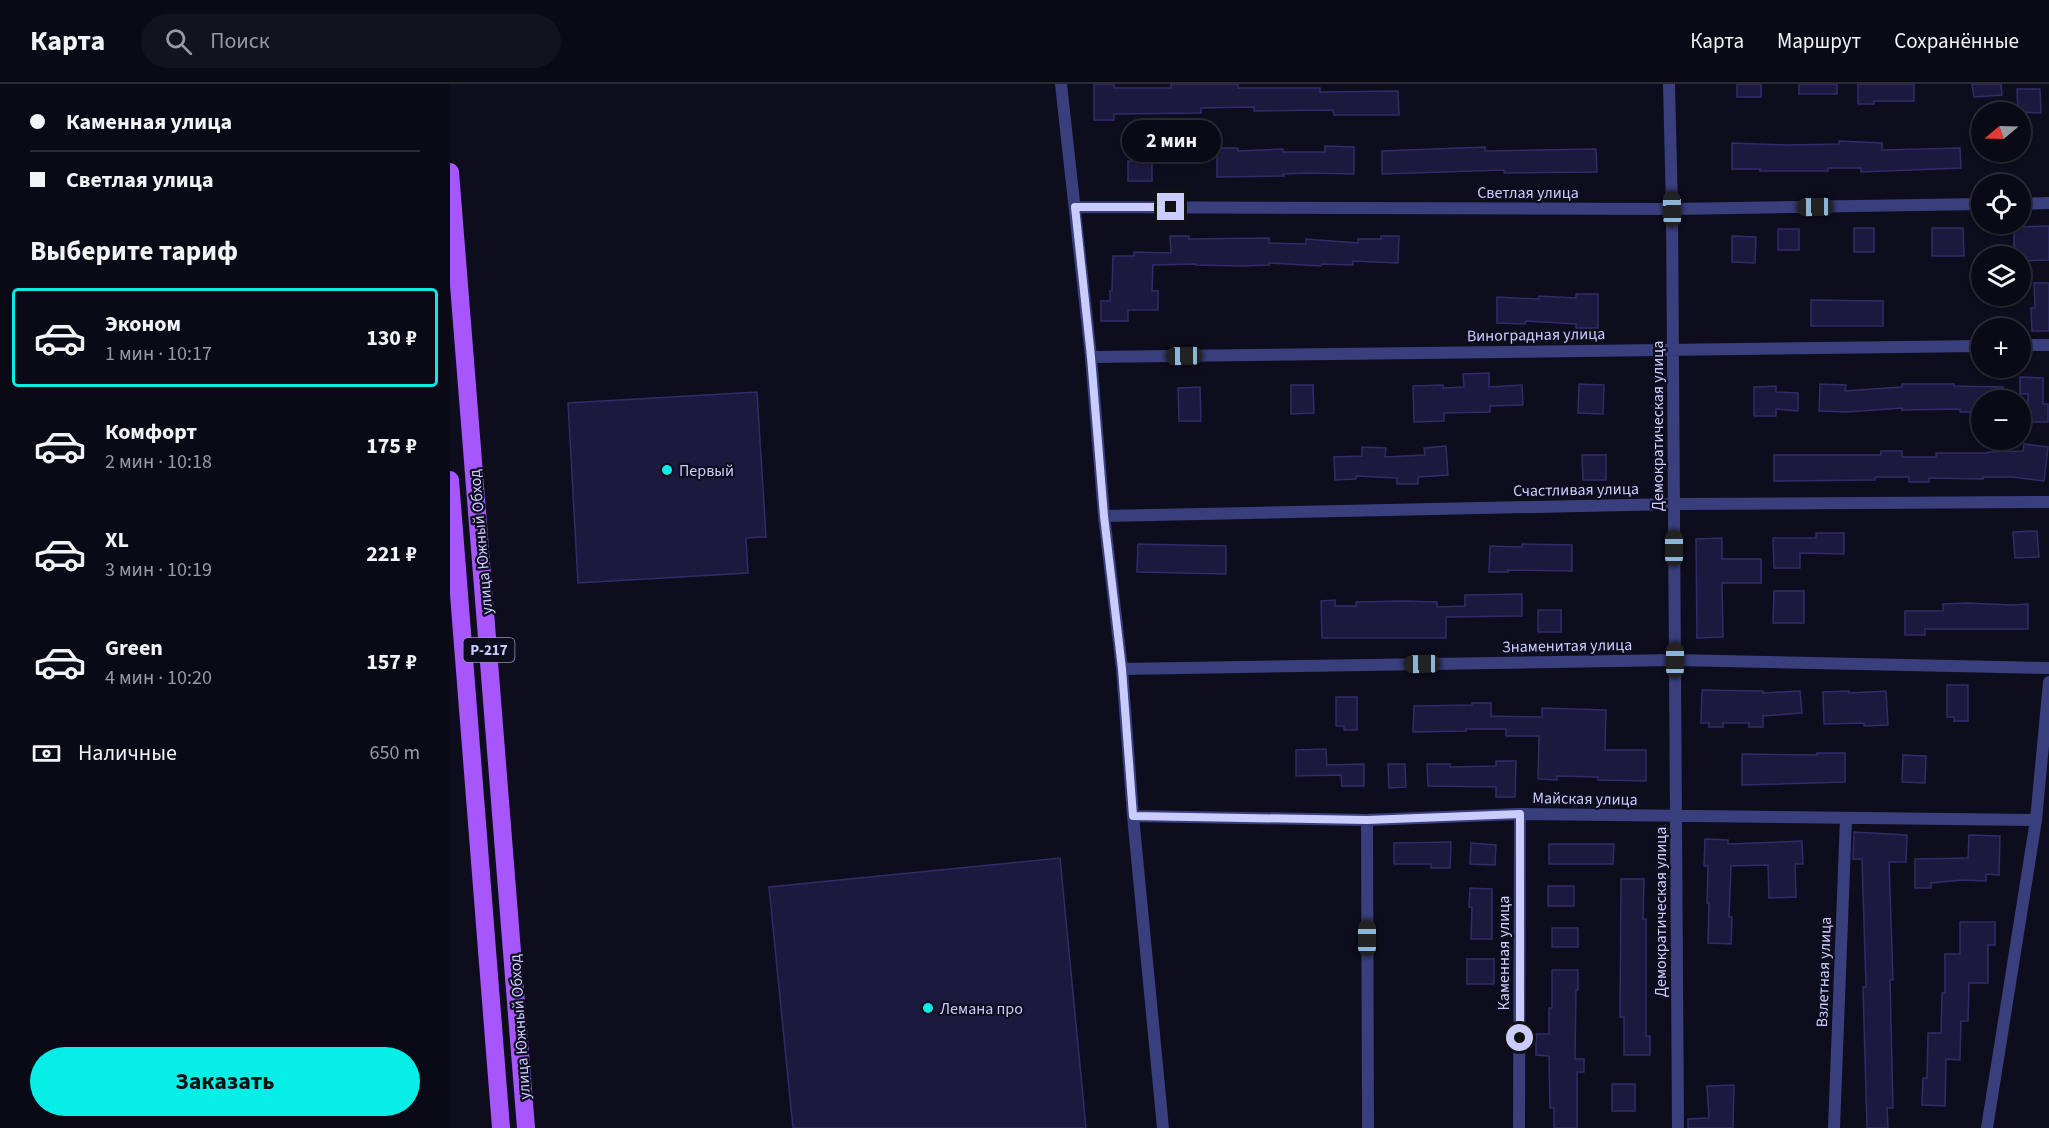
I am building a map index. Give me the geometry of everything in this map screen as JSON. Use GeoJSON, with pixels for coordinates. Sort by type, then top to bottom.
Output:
{"type":"FeatureCollection","features":[{"type":"Feature","properties":{"kind":"main road","name":"улица Южный Обход"},"geometry":{"type":"LineString","coordinates":[[450,172],[526,1128]]}},
{"type":"Feature","properties":{"kind":"main road","name":"улица Южный Обход"},"geometry":{"type":"LineString","coordinates":[[450,480],[501,1128]]}},
{"type":"Feature","properties":{"kind":"street"},"geometry":{"type":"LineString","coordinates":[[1061,84],[1091,357],[1104,516],[1122,669],[1133,816],[1163,1128]]}},
{"type":"Feature","properties":{"kind":"street","name":"Демократическая улица"},"geometry":{"type":"LineString","coordinates":[[1669,84],[1672,209],[1678,1128]]}},
{"type":"Feature","properties":{"kind":"street"},"geometry":{"type":"LineString","coordinates":[[2031,204],[2049,203]]}},
{"type":"Feature","properties":{"kind":"street","name":"Светлая улица"},"geometry":{"type":"LineString","coordinates":[[1075,207],[1672,209],[1971,204]]}},
{"type":"Feature","properties":{"kind":"street"},"geometry":{"type":"LineString","coordinates":[[2031,345],[2049,345]]}},
{"type":"Feature","properties":{"kind":"street","name":"Виноградная улица"},"geometry":{"type":"LineString","coordinates":[[1091,357],[1971,346]]}},
{"type":"Feature","properties":{"kind":"street","name":"Счастливая улица"},"geometry":{"type":"LineString","coordinates":[[1104,516],[1674,504],[2049,502]]}},
{"type":"Feature","properties":{"kind":"street","name":"Знаменитая улица"},"geometry":{"type":"LineString","coordinates":[[1122,669],[1675,660],[2049,668]]}},
{"type":"Feature","properties":{"kind":"street"},"geometry":{"type":"LineString","coordinates":[[1987,1128],[2036,820],[2049,682]]}},
{"type":"Feature","properties":{"kind":"street","name":"Майская улица"},"geometry":{"type":"LineString","coordinates":[[1133,816],[1367,820],[1520,814],[2036,820]]}},
{"type":"Feature","properties":{"kind":"street","name":"Каменная улица"},"geometry":{"type":"LineString","coordinates":[[1520,814],[1520,1128]]}},
{"type":"Feature","properties":{"kind":"street","name":"Взлетная улица"},"geometry":{"type":"LineString","coordinates":[[1834,1128],[1846,818]]}},
{"type":"Feature","properties":{"kind":"street"},"geometry":{"type":"LineString","coordinates":[[1367,820],[1368,1128]]}},
{"type":"Feature","properties":{"kind":"building"},"geometry":{"type":"Polygon","coordinates":[[[1094,84],[1114,84],[1114,88],[1171,88],[1171,84],[1238,84],[1238,88],[1320,88],[1320,92],[1398,91],[1399,115],[1334,115],[1333,110],[1254,111],[1254,107],[1201,108],[1201,113],[1114,114],[1114,120],[1094,120],[1094,84]]]}},
{"type":"Feature","properties":{"kind":"building"},"geometry":{"type":"Polygon","coordinates":[[[1737,84],[1761,84],[1761,97],[1737,97],[1737,84]]]}},
{"type":"Feature","properties":{"kind":"building"},"geometry":{"type":"Polygon","coordinates":[[[1799,84],[1837,84],[1837,94],[1799,94],[1799,84]]]}},
{"type":"Feature","properties":{"kind":"building"},"geometry":{"type":"Polygon","coordinates":[[[1858,84],[1914,84],[1914,101],[1874,101],[1874,104],[1858,104],[1858,84]]]}},
{"type":"Feature","properties":{"kind":"building"},"geometry":{"type":"Polygon","coordinates":[[[1972,84],[2001,84],[2002,95],[1974,97],[1972,84]]]}},
{"type":"Feature","properties":{"kind":"building"},"geometry":{"type":"Polygon","coordinates":[[[2017,89],[2040,89],[2041,113],[2031,113],[2031,102],[2018,102],[2017,89]]]}},
{"type":"Feature","properties":{"kind":"building"},"geometry":{"type":"Polygon","coordinates":[[[1839,141],[1882,143],[1882,150],[1960,148],[1961,168],[1861,172],[1861,168],[1828,168],[1828,171],[1732,169],[1732,143],[1788,145],[1839,144],[1839,141]]]}},
{"type":"Feature","properties":{"kind":"building"},"geometry":{"type":"Polygon","coordinates":[[[1325,146],[1354,147],[1354,174],[1310,173],[1283,174],[1284,176],[1217,177],[1217,148],[1238,148],[1238,151],[1283,149],[1283,152],[1325,152],[1325,146]]]}},
{"type":"Feature","properties":{"kind":"building"},"geometry":{"type":"Polygon","coordinates":[[[1485,147],[1485,151],[1596,149],[1597,172],[1504,173],[1504,170],[1382,174],[1382,151],[1485,147]]]}},
{"type":"Feature","properties":{"kind":"building"},"geometry":{"type":"Polygon","coordinates":[[[1128,161],[1152,161],[1152,181],[1128,181],[1128,161]]]}},
{"type":"Feature","properties":{"kind":"building"},"geometry":{"type":"Polygon","coordinates":[[[2049,226],[2049,260],[2031,261],[2031,246],[2014,246],[2014,234],[2031,234],[2031,227],[2049,226]]]}},
{"type":"Feature","properties":{"kind":"building"},"geometry":{"type":"Polygon","coordinates":[[[1854,228],[1874,228],[1874,252],[1854,252],[1854,228]]]}},
{"type":"Feature","properties":{"kind":"building"},"geometry":{"type":"Polygon","coordinates":[[[1932,228],[1963,228],[1964,256],[1932,256],[1932,228]]]}},
{"type":"Feature","properties":{"kind":"building"},"geometry":{"type":"Polygon","coordinates":[[[1778,229],[1799,229],[1799,250],[1778,250],[1778,229]]]}},
{"type":"Feature","properties":{"kind":"building"},"geometry":{"type":"Polygon","coordinates":[[[1170,236],[1189,236],[1189,239],[1269,238],[1269,243],[1306,244],[1306,239],[1358,243],[1358,239],[1399,236],[1398,263],[1353,261],[1353,265],[1322,264],[1321,266],[1269,263],[1269,265],[1240,266],[1153,265],[1152,291],[1158,291],[1158,310],[1128,310],[1128,321],[1101,321],[1101,301],[1110,301],[1110,291],[1112,291],[1113,256],[1134,256],[1134,252],[1171,253],[1170,236]]]}},
{"type":"Feature","properties":{"kind":"building"},"geometry":{"type":"Polygon","coordinates":[[[1732,236],[1756,237],[1755,263],[1732,262],[1732,236]]]}},
{"type":"Feature","properties":{"kind":"building"},"geometry":{"type":"Polygon","coordinates":[[[2034,283],[2049,283],[2049,331],[2032,331],[2031,308],[2035,308],[2034,283]]]}},
{"type":"Feature","properties":{"kind":"building"},"geometry":{"type":"Polygon","coordinates":[[[1576,294],[1598,294],[1598,328],[1576,328],[1576,324],[1526,321],[1525,324],[1497,323],[1497,297],[1576,298],[1576,294]]]}},
{"type":"Feature","properties":{"kind":"building"},"geometry":{"type":"Polygon","coordinates":[[[1811,300],[1883,301],[1883,326],[1811,326],[1811,300]]]}},
{"type":"Feature","properties":{"kind":"building"},"geometry":{"type":"Polygon","coordinates":[[[1489,373],[1489,387],[1522,385],[1523,405],[1490,406],[1490,412],[1444,413],[1444,421],[1414,422],[1413,386],[1464,387],[1463,374],[1489,373]]]}},
{"type":"Feature","properties":{"kind":"building"},"geometry":{"type":"Polygon","coordinates":[[[2020,378],[2043,378],[2043,404],[2048,404],[2048,422],[2031,422],[2031,390],[2020,390],[2020,378]]]}},
{"type":"Feature","properties":{"kind":"building"},"geometry":{"type":"Polygon","coordinates":[[[1579,384],[1604,385],[1603,414],[1578,413],[1579,384]]]}},
{"type":"Feature","properties":{"kind":"building"},"geometry":{"type":"Polygon","coordinates":[[[1820,384],[1846,385],[1845,391],[1902,387],[1902,384],[2003,387],[2003,390],[1971,390],[1971,412],[1960,412],[1960,409],[1902,410],[1902,408],[1847,412],[1819,411],[1820,384]]]}},
{"type":"Feature","properties":{"kind":"building"},"geometry":{"type":"Polygon","coordinates":[[[1291,385],[1313,385],[1314,413],[1291,414],[1291,385]]]}},
{"type":"Feature","properties":{"kind":"building"},"geometry":{"type":"Polygon","coordinates":[[[1776,386],[1776,392],[1798,393],[1798,411],[1776,409],[1776,416],[1754,416],[1754,387],[1776,386]]]}},
{"type":"Feature","properties":{"kind":"building"},"geometry":{"type":"Polygon","coordinates":[[[1200,387],[1201,421],[1179,421],[1178,388],[1200,387]]]}},
{"type":"Feature","properties":{"kind":"building","name":"Первый"},"geometry":{"type":"Polygon","coordinates":[[[757,392],[766,537],[746,538],[748,573],[578,583],[568,403],[757,392]]]}},
{"type":"Feature","properties":{"kind":"building"},"geometry":{"type":"Polygon","coordinates":[[[2031,445],[2048,447],[2044,481],[2012,477],[1983,477],[1983,479],[1929,478],[1929,482],[1909,482],[1909,477],[1875,477],[1875,480],[1774,481],[1774,455],[1881,455],[1881,451],[1902,451],[1902,457],[1936,457],[1936,453],[2031,450],[2031,445]]]}},
{"type":"Feature","properties":{"kind":"building"},"geometry":{"type":"Polygon","coordinates":[[[1446,446],[1448,475],[1418,477],[1418,484],[1397,484],[1397,478],[1356,476],[1356,479],[1335,480],[1334,457],[1362,456],[1362,447],[1386,448],[1385,457],[1425,455],[1424,448],[1446,446]]]}},
{"type":"Feature","properties":{"kind":"building"},"geometry":{"type":"Polygon","coordinates":[[[1582,455],[1606,455],[1606,480],[1583,480],[1582,455]]]}},
{"type":"Feature","properties":{"kind":"building"},"geometry":{"type":"Polygon","coordinates":[[[2037,531],[2039,557],[2015,558],[2013,532],[2037,531]]]}},
{"type":"Feature","properties":{"kind":"building"},"geometry":{"type":"Polygon","coordinates":[[[1816,533],[1844,533],[1844,554],[1800,553],[1800,568],[1774,568],[1773,538],[1816,538],[1816,533]]]}},
{"type":"Feature","properties":{"kind":"building"},"geometry":{"type":"Polygon","coordinates":[[[1722,538],[1722,559],[1761,559],[1761,583],[1722,583],[1723,637],[1697,638],[1696,539],[1722,538]]]}},
{"type":"Feature","properties":{"kind":"building"},"geometry":{"type":"Polygon","coordinates":[[[1138,544],[1226,546],[1226,574],[1137,572],[1138,544]]]}},
{"type":"Feature","properties":{"kind":"building"},"geometry":{"type":"Polygon","coordinates":[[[1522,544],[1572,545],[1572,571],[1489,572],[1490,546],[1522,547],[1522,544]]]}},
{"type":"Feature","properties":{"kind":"building"},"geometry":{"type":"Polygon","coordinates":[[[1774,591],[1804,591],[1804,623],[1773,623],[1774,591]]]}},
{"type":"Feature","properties":{"kind":"building"},"geometry":{"type":"Polygon","coordinates":[[[1522,594],[1522,616],[1446,617],[1446,638],[1322,638],[1321,601],[1335,600],[1335,606],[1356,606],[1356,602],[1437,602],[1437,607],[1465,606],[1465,595],[1522,594]]]}},
{"type":"Feature","properties":{"kind":"building"},"geometry":{"type":"Polygon","coordinates":[[[1943,604],[2028,604],[2028,629],[1925,629],[1925,635],[1905,635],[1905,611],[1943,611],[1943,604]]]}},
{"type":"Feature","properties":{"kind":"building"},"geometry":{"type":"Polygon","coordinates":[[[1538,610],[1561,610],[1561,632],[1538,632],[1538,610]]]}},
{"type":"Feature","properties":{"kind":"building"},"geometry":{"type":"Polygon","coordinates":[[[1947,685],[1968,685],[1968,721],[1954,721],[1954,717],[1947,717],[1947,685]]]}},
{"type":"Feature","properties":{"kind":"building"},"geometry":{"type":"Polygon","coordinates":[[[1702,690],[1763,691],[1763,693],[1800,691],[1802,713],[1763,716],[1763,727],[1749,727],[1749,723],[1723,723],[1723,727],[1709,727],[1709,723],[1701,723],[1702,690]]]}},
{"type":"Feature","properties":{"kind":"building"},"geometry":{"type":"Polygon","coordinates":[[[1849,691],[1849,693],[1886,691],[1888,725],[1824,724],[1823,692],[1849,691]]]}},
{"type":"Feature","properties":{"kind":"building"},"geometry":{"type":"Polygon","coordinates":[[[1336,697],[1357,697],[1357,730],[1344,730],[1344,726],[1336,726],[1336,697]]]}},
{"type":"Feature","properties":{"kind":"building"},"geometry":{"type":"Polygon","coordinates":[[[1472,703],[1491,703],[1491,716],[1542,717],[1542,708],[1606,710],[1605,750],[1646,750],[1646,781],[1557,776],[1557,780],[1538,779],[1539,736],[1506,736],[1506,729],[1413,732],[1414,706],[1472,705],[1472,703]]]}},
{"type":"Feature","properties":{"kind":"building"},"geometry":{"type":"Polygon","coordinates":[[[1326,749],[1327,765],[1364,764],[1364,786],[1342,786],[1341,775],[1296,776],[1296,750],[1326,749]]]}},
{"type":"Feature","properties":{"kind":"building"},"geometry":{"type":"Polygon","coordinates":[[[1817,753],[1845,753],[1845,782],[1742,785],[1742,754],[1817,755],[1817,753]]]}},
{"type":"Feature","properties":{"kind":"building"},"geometry":{"type":"Polygon","coordinates":[[[1903,755],[1926,756],[1925,783],[1902,782],[1903,755]]]}},
{"type":"Feature","properties":{"kind":"building"},"geometry":{"type":"Polygon","coordinates":[[[1496,761],[1516,761],[1515,797],[1496,797],[1496,787],[1428,786],[1427,764],[1450,764],[1450,767],[1496,766],[1496,761]]]}},
{"type":"Feature","properties":{"kind":"building"},"geometry":{"type":"Polygon","coordinates":[[[1388,764],[1405,764],[1406,787],[1389,788],[1388,764]]]}},
{"type":"Feature","properties":{"kind":"building"},"geometry":{"type":"Polygon","coordinates":[[[1854,832],[1907,835],[1906,862],[1889,862],[1893,980],[1890,980],[1893,1108],[1887,1108],[1888,1128],[1867,1128],[1862,859],[1853,859],[1854,832]]]}},
{"type":"Feature","properties":{"kind":"building"},"geometry":{"type":"Polygon","coordinates":[[[1969,835],[2000,836],[1999,875],[1986,874],[1986,881],[1962,880],[1931,883],[1931,888],[1915,888],[1915,859],[1968,858],[1969,835]]]}},
{"type":"Feature","properties":{"kind":"building"},"geometry":{"type":"Polygon","coordinates":[[[1705,839],[1728,840],[1728,844],[1802,841],[1803,864],[1795,864],[1796,897],[1769,898],[1768,865],[1731,866],[1729,917],[1732,917],[1731,944],[1708,943],[1708,866],[1704,866],[1705,839]]]}},
{"type":"Feature","properties":{"kind":"building"},"geometry":{"type":"Polygon","coordinates":[[[1451,842],[1450,868],[1431,868],[1431,864],[1394,864],[1394,843],[1451,842]]]}},
{"type":"Feature","properties":{"kind":"building"},"geometry":{"type":"Polygon","coordinates":[[[1471,843],[1496,845],[1495,865],[1470,864],[1471,843]]]}},
{"type":"Feature","properties":{"kind":"building"},"geometry":{"type":"Polygon","coordinates":[[[1549,844],[1614,844],[1613,864],[1549,864],[1549,844]]]}},
{"type":"Feature","properties":{"kind":"building","name":"Лемана про"},"geometry":{"type":"Polygon","coordinates":[[[1060,858],[1086,1128],[793,1128],[769,887],[1060,858]]]}},
{"type":"Feature","properties":{"kind":"building"},"geometry":{"type":"Polygon","coordinates":[[[1621,879],[1644,879],[1646,1036],[1650,1036],[1650,1055],[1624,1055],[1624,1017],[1620,1017],[1621,879]]]}},
{"type":"Feature","properties":{"kind":"building"},"geometry":{"type":"Polygon","coordinates":[[[1548,886],[1574,886],[1574,906],[1548,906],[1548,886]]]}},
{"type":"Feature","properties":{"kind":"building"},"geometry":{"type":"Polygon","coordinates":[[[1470,888],[1492,889],[1492,939],[1471,939],[1470,888]]]}},
{"type":"Feature","properties":{"kind":"building"},"geometry":{"type":"Polygon","coordinates":[[[1960,922],[1995,922],[1995,945],[1988,945],[1988,983],[1969,983],[1968,1021],[1961,1021],[1960,1060],[1946,1059],[1945,1106],[1922,1105],[1923,1078],[1927,1078],[1928,1033],[1941,1033],[1942,993],[1945,993],[1945,954],[1960,954],[1960,922]]]}},
{"type":"Feature","properties":{"kind":"building"},"geometry":{"type":"Polygon","coordinates":[[[1552,928],[1578,928],[1578,947],[1552,947],[1552,928]]]}},
{"type":"Feature","properties":{"kind":"building"},"geometry":{"type":"Polygon","coordinates":[[[1467,959],[1494,959],[1494,984],[1467,984],[1467,959]]]}},
{"type":"Feature","properties":{"kind":"building"},"geometry":{"type":"Polygon","coordinates":[[[1552,970],[1578,970],[1575,1059],[1584,1059],[1584,1072],[1577,1072],[1577,1128],[1554,1128],[1554,1108],[1550,1108],[1549,1056],[1536,1055],[1536,1034],[1549,1034],[1552,970]]]}},
{"type":"Feature","properties":{"kind":"building"},"geometry":{"type":"Polygon","coordinates":[[[1612,1084],[1635,1084],[1635,1111],[1612,1111],[1612,1084]]]}},
{"type":"Feature","properties":{"kind":"building"},"geometry":{"type":"Polygon","coordinates":[[[1734,1085],[1733,1128],[1688,1128],[1688,1119],[1709,1118],[1707,1086],[1734,1085]]]}},
{"type":"Feature","properties":{"kind":"place","name":"Первый"},"geometry":{"type":"Point","coordinates":[667,470]}},
{"type":"Feature","properties":{"kind":"place","name":"Лемана про"},"geometry":{"type":"Point","coordinates":[928,1008]}},
{"type":"Feature","properties":{"kind":"route"},"geometry":{"type":"LineString","coordinates":[[1171,207],[1075,207],[1091,357],[1104,516],[1122,669],[1133,816],[1367,820],[1520,814],[1520,1038]]}}]}
